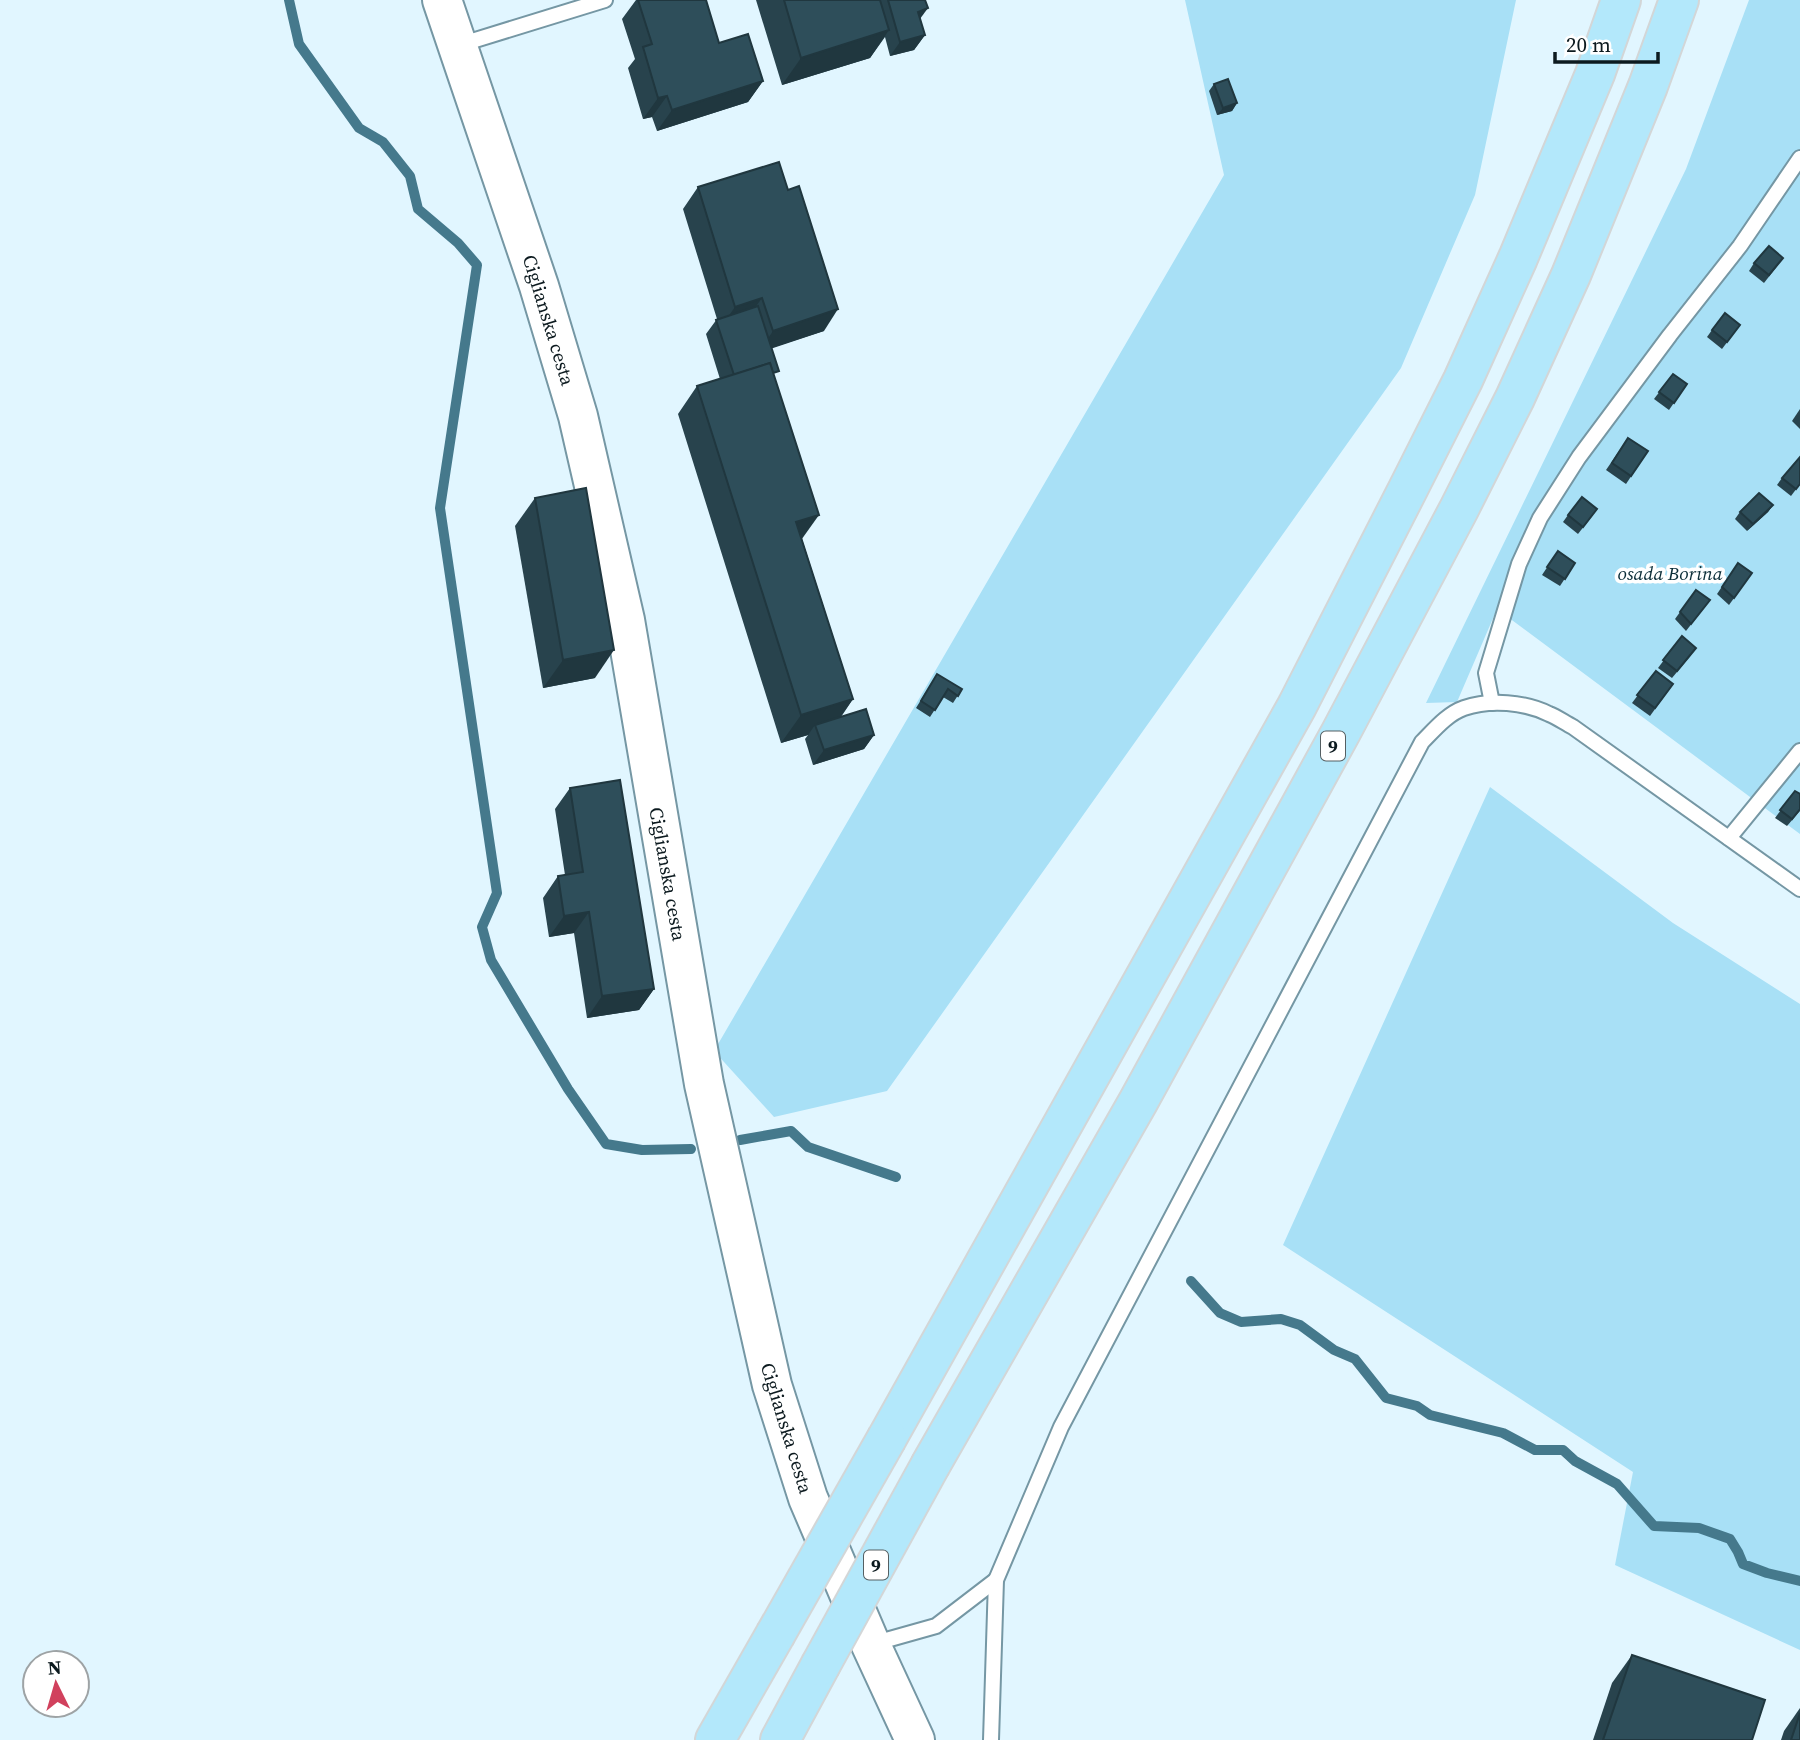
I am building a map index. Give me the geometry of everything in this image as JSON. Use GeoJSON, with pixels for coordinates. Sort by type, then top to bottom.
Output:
{"type":"FeatureCollection","features":[{"type":"Feature","properties":{"kind":"main road"},"geometry":{"type":"LineString","coordinates":[[715,1740],[1297,706],[1402,502],[1518,258],[1595,74],[1621,0]]}},
{"type":"Feature","properties":{"kind":"main road","name":"9"},"geometry":{"type":"LineString","coordinates":[[780,1740],[932,1464],[1138,1102],[1341,732],[1459,509],[1515,398],[1571,275],[1648,86],[1679,0]]}},
{"type":"Feature","properties":{"kind":"street","name":"Ciglianska cesta"},"geometry":{"type":"LineString","coordinates":[[442,0],[539,286],[578,416],[625,620],[704,1084],[772,1385],[808,1498],[915,1740]]}},
{"type":"Feature","properties":{"kind":"lane"},"geometry":{"type":"LineString","coordinates":[[458,45],[605,0]]}},
{"type":"Feature","properties":{"kind":"lane"},"geometry":{"type":"LineString","coordinates":[[1492,703],[1486,673],[1519,565],[1540,518],[1579,457],[1740,246],[1800,158]]}},
{"type":"Feature","properties":{"kind":"lane"},"geometry":{"type":"LineString","coordinates":[[991,1740],[996,1580],[1061,1427],[1422,742],[1440,723],[1463,708],[1492,703],[1523,705],[1547,712],[1800,889]]}},
{"type":"Feature","properties":{"kind":"lane"},"geometry":{"type":"LineString","coordinates":[[1729,838],[1800,751]]}},
{"type":"Feature","properties":{"kind":"lane"},"geometry":{"type":"LineString","coordinates":[[871,1645],[936,1626],[996,1580]]}},
{"type":"Feature","properties":{"kind":"green space"},"geometry":{"type":"Polygon","coordinates":[[[1185,0],[1516,0],[1475,195],[1401,368],[887,1091],[774,1117],[714,1051],[1224,175],[1185,0]]]}},
{"type":"Feature","properties":{"kind":"green space","name":"osada Borina"},"geometry":{"type":"Polygon","coordinates":[[[1749,0],[1800,0],[1800,834],[1497,609],[1457,702],[1426,703],[1686,169],[1749,0]]]}},
{"type":"Feature","properties":{"kind":"green space"},"geometry":{"type":"Polygon","coordinates":[[[1490,787],[1673,923],[1800,1004],[1800,1650],[1615,1565],[1633,1472],[1283,1245],[1490,787]]]}},
{"type":"Feature","properties":{"kind":"building"},"geometry":{"type":"Polygon","coordinates":[[[638,0],[706,0],[719,43],[748,34],[763,81],[672,110],[667,96],[658,98],[643,47],[652,44],[638,0]]]}},
{"type":"Feature","properties":{"kind":"building"},"geometry":{"type":"Polygon","coordinates":[[[784,0],[880,0],[889,30],[801,58],[784,0]]]}},
{"type":"Feature","properties":{"kind":"building"},"geometry":{"type":"Polygon","coordinates":[[[888,0],[925,0],[928,8],[918,12],[925,35],[900,42],[888,0]]]}},
{"type":"Feature","properties":{"kind":"building"},"geometry":{"type":"Polygon","coordinates":[[[1228,79],[1237,103],[1223,108],[1214,84],[1228,79]]]}},
{"type":"Feature","properties":{"kind":"building"},"geometry":{"type":"Polygon","coordinates":[[[779,162],[788,190],[799,186],[838,309],[773,331],[762,298],[735,307],[698,187],[779,162]]]}},
{"type":"Feature","properties":{"kind":"building"},"geometry":{"type":"Polygon","coordinates":[[[1769,246],[1783,258],[1769,275],[1754,263],[1769,246]]]}},
{"type":"Feature","properties":{"kind":"building"},"geometry":{"type":"Polygon","coordinates":[[[758,306],[779,371],[773,373],[770,363],[734,375],[716,320],[758,306]]]}},
{"type":"Feature","properties":{"kind":"building"},"geometry":{"type":"Polygon","coordinates":[[[1725,313],[1740,325],[1727,342],[1712,330],[1725,313]]]}},
{"type":"Feature","properties":{"kind":"building"},"geometry":{"type":"Polygon","coordinates":[[[770,363],[819,515],[796,522],[853,699],[801,715],[697,386],[770,363]]]}},
{"type":"Feature","properties":{"kind":"building"},"geometry":{"type":"Polygon","coordinates":[[[1673,374],[1687,384],[1674,403],[1659,392],[1673,374]]]}},
{"type":"Feature","properties":{"kind":"building"},"geometry":{"type":"Polygon","coordinates":[[[1628,438],[1648,451],[1631,476],[1612,463],[1628,438]]]}},
{"type":"Feature","properties":{"kind":"building"},"geometry":{"type":"Polygon","coordinates":[[[1800,457],[1800,484],[1796,489],[1782,478],[1800,457]]]}},
{"type":"Feature","properties":{"kind":"building"},"geometry":{"type":"Polygon","coordinates":[[[586,488],[614,650],[563,660],[535,498],[586,488]]]}},
{"type":"Feature","properties":{"kind":"building"},"geometry":{"type":"Polygon","coordinates":[[[1759,493],[1773,505],[1753,524],[1740,512],[1759,493]]]}},
{"type":"Feature","properties":{"kind":"building"},"geometry":{"type":"Polygon","coordinates":[[[1582,497],[1597,509],[1583,527],[1568,515],[1582,497]]]}},
{"type":"Feature","properties":{"kind":"building"},"geometry":{"type":"Polygon","coordinates":[[[1558,551],[1575,563],[1565,579],[1547,567],[1558,551]]]}},
{"type":"Feature","properties":{"kind":"building"},"geometry":{"type":"Polygon","coordinates":[[[1738,563],[1752,573],[1734,598],[1722,587],[1738,563]]]}},
{"type":"Feature","properties":{"kind":"building"},"geometry":{"type":"Polygon","coordinates":[[[1696,590],[1710,600],[1691,624],[1680,612],[1696,590]]]}},
{"type":"Feature","properties":{"kind":"building"},"geometry":{"type":"Polygon","coordinates":[[[1682,636],[1696,648],[1677,671],[1663,660],[1682,636]]]}},
{"type":"Feature","properties":{"kind":"building"},"geometry":{"type":"Polygon","coordinates":[[[1656,671],[1673,684],[1655,708],[1637,695],[1656,671]]]}},
{"type":"Feature","properties":{"kind":"building"},"geometry":{"type":"Polygon","coordinates":[[[937,674],[962,689],[958,696],[948,689],[935,710],[921,701],[937,674]]]}},
{"type":"Feature","properties":{"kind":"building"},"geometry":{"type":"Polygon","coordinates":[[[866,709],[874,735],[824,750],[815,725],[866,709]]]}},
{"type":"Feature","properties":{"kind":"building"},"geometry":{"type":"Polygon","coordinates":[[[620,780],[654,989],[602,996],[589,912],[564,916],[558,876],[583,872],[570,788],[620,780]]]}},
{"type":"Feature","properties":{"kind":"building"},"geometry":{"type":"Polygon","coordinates":[[[1795,791],[1800,794],[1800,809],[1792,819],[1780,810],[1795,791]]]}},
{"type":"Feature","properties":{"kind":"building"},"geometry":{"type":"Polygon","coordinates":[[[1632,1655],[1765,1700],[1752,1740],[1603,1740],[1632,1655]]]}},
{"type":"Feature","properties":{"kind":"building"},"geometry":{"type":"Polygon","coordinates":[[[1800,1713],[1800,1740],[1791,1740],[1800,1713]]]}},
{"type":"Feature","properties":{"kind":"waterway"},"geometry":{"type":"LineString","coordinates":[[289,0],[299,44],[359,128],[383,142],[410,176],[418,209],[458,243],[477,265],[440,508],[497,893],[482,927],[491,960],[568,1089],[606,1144],[642,1150],[691,1149]]}},
{"type":"Feature","properties":{"kind":"waterway"},"geometry":{"type":"LineString","coordinates":[[740,1140],[791,1131],[808,1147],[896,1177]]}},
{"type":"Feature","properties":{"kind":"waterway"},"geometry":{"type":"LineString","coordinates":[[1191,1281],[1220,1313],[1241,1322],[1281,1319],[1300,1325],[1334,1350],[1355,1359],[1386,1398],[1417,1406],[1430,1415],[1503,1433],[1535,1450],[1563,1450],[1575,1461],[1617,1484],[1654,1526],[1699,1528],[1730,1539],[1743,1564],[1800,1581]]}}]}
